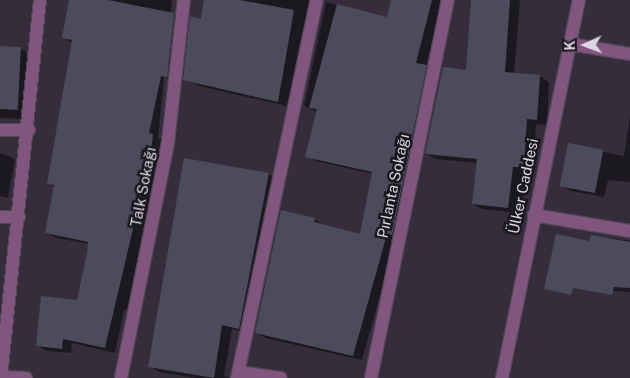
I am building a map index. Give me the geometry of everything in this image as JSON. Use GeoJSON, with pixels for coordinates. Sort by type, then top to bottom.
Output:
{"type":"FeatureCollection","features":[{"type":"Feature","properties":{"kind":"street"},"geometry":{"type":"LineString","coordinates":[[26,378],[0,377],[29,130],[40,0]]}},
{"type":"Feature","properties":{"kind":"street","name":"Talk Sokağı"},"geometry":{"type":"LineString","coordinates":[[121,378],[168,142],[184,0]]}},
{"type":"Feature","properties":{"kind":"street"},"geometry":{"type":"LineString","coordinates":[[281,378],[238,375],[317,0]]}},
{"type":"Feature","properties":{"kind":"street","name":"Pırlanta Sokağı"},"geometry":{"type":"LineString","coordinates":[[371,378],[448,0]]}},
{"type":"Feature","properties":{"kind":"street","name":"Ülker Caddesi"},"geometry":{"type":"LineString","coordinates":[[502,378],[579,0]]}},
{"type":"Feature","properties":{"kind":"street"},"geometry":{"type":"LineString","coordinates":[[570,44],[630,54]]}},
{"type":"Feature","properties":{"kind":"street"},"geometry":{"type":"LineString","coordinates":[[0,130],[29,130]]}},
{"type":"Feature","properties":{"kind":"street"},"geometry":{"type":"LineString","coordinates":[[534,215],[630,231]]}},
{"type":"Feature","properties":{"kind":"street"},"geometry":{"type":"LineString","coordinates":[[0,217],[19,216]]}},
{"type":"Feature","properties":{"kind":"building"},"geometry":{"type":"Polygon","coordinates":[[[69,0],[108,0],[174,13],[167,77],[161,76],[149,133],[153,134],[151,152],[105,348],[63,339],[62,349],[36,346],[41,296],[77,300],[87,253],[88,242],[45,233],[54,185],[47,184],[72,40],[62,38],[69,0]]]}},
{"type":"Feature","properties":{"kind":"building"},"geometry":{"type":"Polygon","coordinates":[[[204,0],[240,0],[294,10],[278,102],[183,80],[190,16],[201,19],[204,0]]]}},
{"type":"Feature","properties":{"kind":"building"},"geometry":{"type":"Polygon","coordinates":[[[391,0],[432,0],[416,63],[427,65],[392,235],[387,234],[353,356],[255,333],[281,210],[315,218],[314,222],[360,234],[372,172],[305,157],[317,109],[309,108],[337,4],[387,17],[391,0]]]}},
{"type":"Feature","properties":{"kind":"building"},"geometry":{"type":"Polygon","coordinates":[[[471,0],[510,0],[505,72],[540,75],[537,120],[527,119],[524,167],[513,167],[508,208],[472,204],[477,159],[425,154],[443,67],[466,70],[471,0]]]}},
{"type":"Feature","properties":{"kind":"building"},"geometry":{"type":"Polygon","coordinates":[[[0,46],[21,47],[18,110],[0,109],[0,46]]]}},
{"type":"Feature","properties":{"kind":"building"},"geometry":{"type":"Polygon","coordinates":[[[568,143],[603,150],[595,193],[560,186],[568,143]]]}},
{"type":"Feature","properties":{"kind":"building"},"geometry":{"type":"Polygon","coordinates":[[[184,158],[269,173],[239,329],[222,325],[214,378],[148,367],[184,158]]]}},
{"type":"Feature","properties":{"kind":"building"},"geometry":{"type":"Polygon","coordinates":[[[556,234],[589,241],[591,235],[630,242],[630,288],[614,287],[612,295],[573,288],[571,295],[544,289],[556,234]]]}}]}
